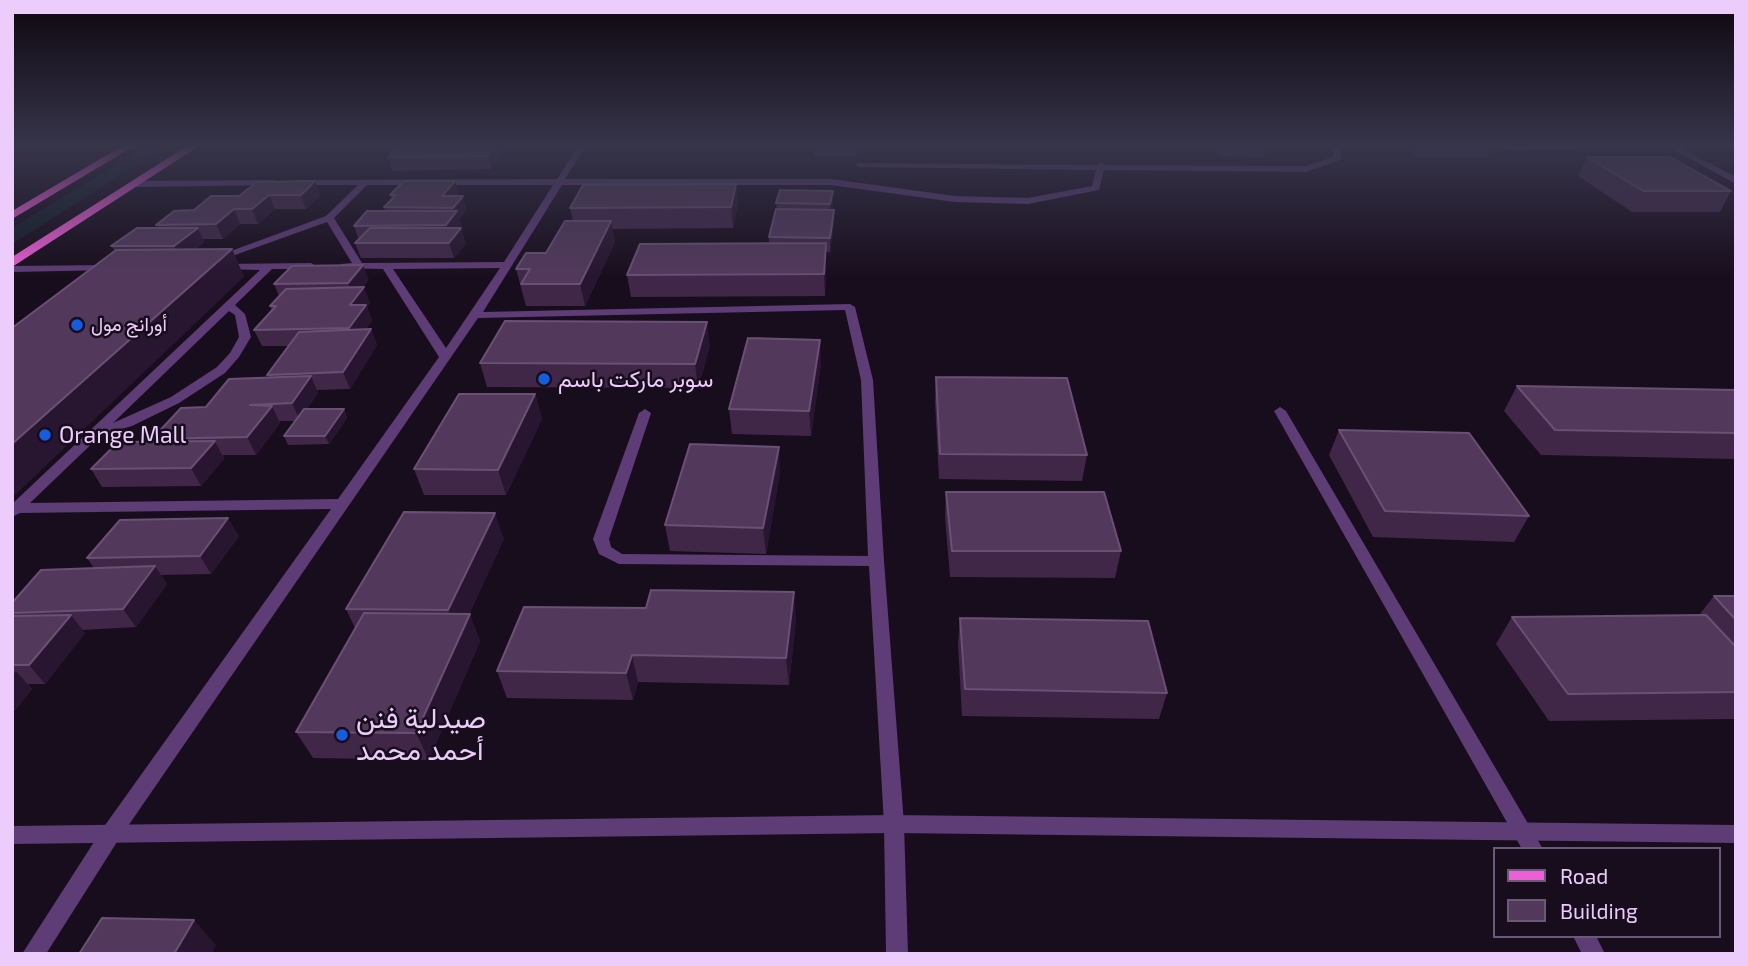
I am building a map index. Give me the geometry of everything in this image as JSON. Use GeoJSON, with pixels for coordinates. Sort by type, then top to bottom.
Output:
{"type":"FeatureCollection","features":[{"type":"Feature","properties":{"kind":"main road"},"geometry":{"type":"LineString","coordinates":[[12,216],[54,191]]}},
{"type":"Feature","properties":{"kind":"main road"},"geometry":{"type":"LineString","coordinates":[[12,263],[125,191]]}},
{"type":"Feature","properties":{"kind":"street"},"geometry":{"type":"LineString","coordinates":[[320,266],[203,265],[329,218],[356,191]]}},
{"type":"Feature","properties":{"kind":"street"},"geometry":{"type":"LineString","coordinates":[[33,954],[110,835],[446,358],[555,191]]}},
{"type":"Feature","properties":{"kind":"street"},"geometry":{"type":"LineString","coordinates":[[900,191],[955,199],[1028,201],[1080,191]]}},
{"type":"Feature","properties":{"kind":"street"},"geometry":{"type":"LineString","coordinates":[[329,218],[359,266]]}},
{"type":"Feature","properties":{"kind":"street"},"geometry":{"type":"LineString","coordinates":[[333,266],[508,265]]}},
{"type":"Feature","properties":{"kind":"street"},"geometry":{"type":"LineString","coordinates":[[386,266],[446,358]]}},
{"type":"Feature","properties":{"kind":"street"},"geometry":{"type":"LineString","coordinates":[[14,510],[269,267]]}},
{"type":"Feature","properties":{"kind":"street"},"geometry":{"type":"LineString","coordinates":[[12,269],[122,268]]}},
{"type":"Feature","properties":{"kind":"street"},"geometry":{"type":"LineString","coordinates":[[96,432],[127,423],[175,400],[221,370],[235,355],[245,337],[240,314],[228,305]]}},
{"type":"Feature","properties":{"kind":"street"},"geometry":{"type":"LineString","coordinates":[[475,315],[850,307],[867,380],[894,824],[897,954]]}},
{"type":"Feature","properties":{"kind":"street"},"geometry":{"type":"LineString","coordinates":[[1280,411],[1528,840]]}},
{"type":"Feature","properties":{"kind":"street"},"geometry":{"type":"LineString","coordinates":[[645,413],[601,539],[604,550],[619,559],[876,561]]}},
{"type":"Feature","properties":{"kind":"street"},"geometry":{"type":"LineString","coordinates":[[14,510],[343,504]]}},
{"type":"Feature","properties":{"kind":"street"},"geometry":{"type":"LineString","coordinates":[[12,835],[894,824],[1528,840],[1736,834]]}},
{"type":"Feature","properties":{"kind":"street"},"geometry":{"type":"LineString","coordinates":[[1585,938],[1594,954]]}},
{"type":"Feature","properties":{"kind":"shaded area"},"geometry":{"type":"Polygon","coordinates":[[[73,191],[95,191],[12,244],[12,228],[73,191]]]}},
{"type":"Feature","properties":{"kind":"building"},"geometry":{"type":"Polygon","coordinates":[[[245,191],[305,191],[301,195],[269,195],[252,209],[234,209],[216,224],[156,225],[174,211],[194,210],[211,196],[239,196],[245,191]]]}},
{"type":"Feature","properties":{"kind":"building"},"geometry":{"type":"Polygon","coordinates":[[[394,191],[446,191],[442,196],[463,196],[453,208],[384,207],[396,195],[390,195],[394,191]]]}},
{"type":"Feature","properties":{"kind":"building"},"geometry":{"type":"Polygon","coordinates":[[[580,191],[734,191],[731,207],[570,208],[580,191]]]}},
{"type":"Feature","properties":{"kind":"building"},"geometry":{"type":"Polygon","coordinates":[[[780,191],[833,191],[830,204],[776,203],[780,191]]]}},
{"type":"Feature","properties":{"kind":"building"},"geometry":{"type":"Polygon","coordinates":[[[776,209],[834,210],[830,238],[769,237],[776,209]]]}},
{"type":"Feature","properties":{"kind":"building"},"geometry":{"type":"Polygon","coordinates":[[[367,211],[457,211],[446,225],[354,226],[367,211]]]}},
{"type":"Feature","properties":{"kind":"building"},"geometry":{"type":"Polygon","coordinates":[[[565,221],[611,221],[580,284],[521,284],[530,269],[516,269],[526,253],[546,253],[565,221]]]}},
{"type":"Feature","properties":{"kind":"building"},"geometry":{"type":"Polygon","coordinates":[[[137,228],[198,228],[174,246],[111,246],[137,228]]]}},
{"type":"Feature","properties":{"kind":"building"},"geometry":{"type":"Polygon","coordinates":[[[370,228],[461,228],[449,243],[355,243],[370,228]]]}},
{"type":"Feature","properties":{"kind":"building"},"geometry":{"type":"Polygon","coordinates":[[[826,243],[824,274],[627,275],[640,244],[826,243]]]}},
{"type":"Feature","properties":{"kind":"building"},"geometry":{"type":"Polygon","coordinates":[[[232,249],[12,444],[12,328],[116,250],[232,249]]]}},
{"type":"Feature","properties":{"kind":"building"},"geometry":{"type":"Polygon","coordinates":[[[363,265],[348,283],[274,284],[292,266],[363,265]]]}},
{"type":"Feature","properties":{"kind":"building"},"geometry":{"type":"Polygon","coordinates":[[[364,287],[350,305],[366,305],[349,328],[254,330],[276,306],[270,306],[286,289],[364,287]]]}},
{"type":"Feature","properties":{"kind":"building"},"geometry":{"type":"Polygon","coordinates":[[[505,321],[707,322],[695,364],[480,363],[505,321]]]}},
{"type":"Feature","properties":{"kind":"building"},"geometry":{"type":"Polygon","coordinates":[[[371,329],[343,372],[267,375],[299,332],[371,329]]]}},
{"type":"Feature","properties":{"kind":"building"},"geometry":{"type":"Polygon","coordinates":[[[748,338],[820,340],[809,411],[729,409],[748,338]]]}},
{"type":"Feature","properties":{"kind":"building"},"geometry":{"type":"Polygon","coordinates":[[[311,376],[292,403],[250,405],[272,406],[247,437],[152,439],[181,408],[206,407],[229,379],[311,376]]]}},
{"type":"Feature","properties":{"kind":"building"},"geometry":{"type":"Polygon","coordinates":[[[936,377],[1067,378],[1087,455],[940,454],[936,377]]]}},
{"type":"Feature","properties":{"kind":"building"},"geometry":{"type":"Polygon","coordinates":[[[1517,386],[1736,390],[1736,433],[1555,430],[1517,386]]]}},
{"type":"Feature","properties":{"kind":"building"},"geometry":{"type":"Polygon","coordinates":[[[459,394],[535,394],[498,470],[414,469],[459,394]]]}},
{"type":"Feature","properties":{"kind":"building"},"geometry":{"type":"Polygon","coordinates":[[[304,409],[344,409],[325,436],[284,436],[304,409]]]}},
{"type":"Feature","properties":{"kind":"building"},"geometry":{"type":"Polygon","coordinates":[[[1339,430],[1469,433],[1529,516],[1385,511],[1339,430]]]}},
{"type":"Feature","properties":{"kind":"building"},"geometry":{"type":"Polygon","coordinates":[[[215,441],[191,468],[91,469],[118,442],[215,441]]]}},
{"type":"Feature","properties":{"kind":"building"},"geometry":{"type":"Polygon","coordinates":[[[690,444],[779,447],[763,528],[665,525],[690,444]]]}},
{"type":"Feature","properties":{"kind":"building"},"geometry":{"type":"Polygon","coordinates":[[[946,492],[1104,492],[1121,551],[952,551],[946,492]]]}},
{"type":"Feature","properties":{"kind":"building"},"geometry":{"type":"Polygon","coordinates":[[[404,512],[495,513],[448,610],[346,609],[404,512]]]}},
{"type":"Feature","properties":{"kind":"building"},"geometry":{"type":"Polygon","coordinates":[[[228,518],[200,556],[87,558],[120,520],[228,518]]]}},
{"type":"Feature","properties":{"kind":"building"},"geometry":{"type":"Polygon","coordinates":[[[155,566],[123,609],[12,613],[12,603],[41,570],[155,566]]]}},
{"type":"Feature","properties":{"kind":"building"},"geometry":{"type":"Polygon","coordinates":[[[651,590],[794,592],[786,658],[632,655],[626,673],[497,671],[524,607],[646,608],[651,590]]]}},
{"type":"Feature","properties":{"kind":"building"},"geometry":{"type":"Polygon","coordinates":[[[1714,596],[1736,596],[1736,620],[1714,596]]]}},
{"type":"Feature","properties":{"kind":"building"},"geometry":{"type":"Polygon","coordinates":[[[364,613],[470,614],[416,733],[296,732],[364,613]]]}},
{"type":"Feature","properties":{"kind":"building"},"geometry":{"type":"Polygon","coordinates":[[[71,615],[29,665],[12,665],[12,616],[71,615]]]}},
{"type":"Feature","properties":{"kind":"building"},"geometry":{"type":"Polygon","coordinates":[[[1706,615],[1736,647],[1736,692],[1568,694],[1512,617],[1706,615]]]}},
{"type":"Feature","properties":{"kind":"building"},"geometry":{"type":"Polygon","coordinates":[[[960,618],[1148,621],[1167,693],[965,689],[960,618]]]}},
{"type":"Feature","properties":{"kind":"building"},"geometry":{"type":"Polygon","coordinates":[[[102,918],[194,920],[174,954],[79,954],[102,918]]]}},
{"type":"Feature","properties":{"kind":"place","name":"أورانج مول"},"geometry":{"type":"Point","coordinates":[77,325]}},
{"type":"Feature","properties":{"kind":"place","name":"سوبر ماركت باسم"},"geometry":{"type":"Point","coordinates":[544,379]}},
{"type":"Feature","properties":{"kind":"place","name":"Orange Mall"},"geometry":{"type":"Point","coordinates":[45,435]}},
{"type":"Feature","properties":{"kind":"place","name":"صيدلية فنن أحمد محمد"},"geometry":{"type":"Point","coordinates":[342,735]}}]}
